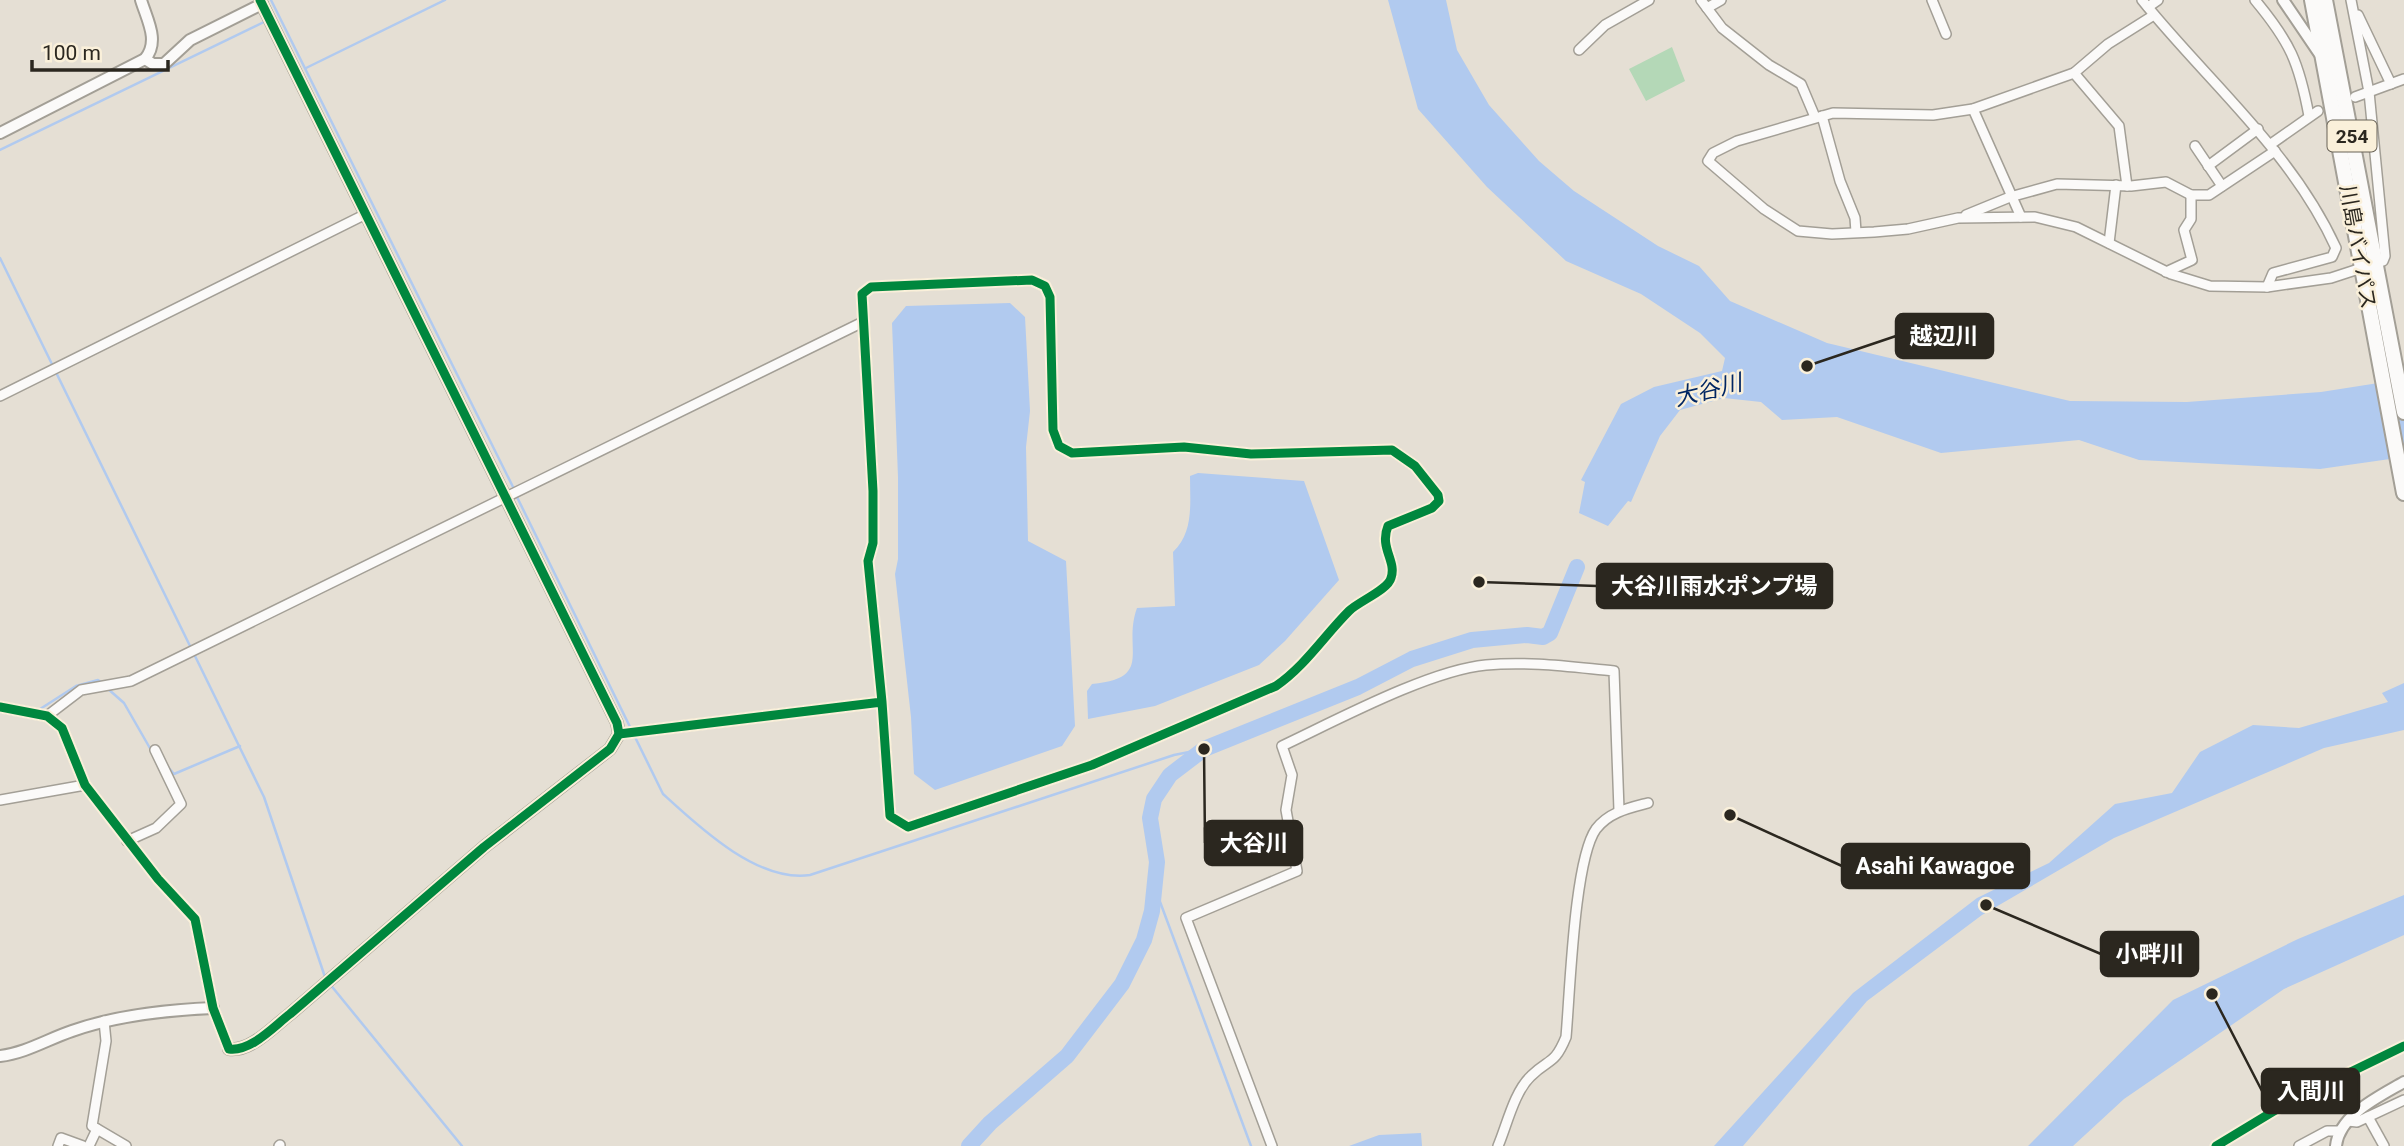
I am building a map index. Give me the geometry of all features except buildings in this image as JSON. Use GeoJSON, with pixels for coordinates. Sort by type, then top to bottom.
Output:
{"type":"FeatureCollection","features":[{"type":"Feature","properties":{"kind":"highway","name":"川島バイパス"},"geometry":{"type":"LineString","coordinates":[[2312,0],[2404,493]]}},
{"type":"Feature","properties":{"kind":"highway","name":"川島バイパス"},"geometry":{"type":"LineString","coordinates":[[2325,0],[2404,412]]}},
{"type":"Feature","properties":{"kind":"street"},"geometry":{"type":"LineString","coordinates":[[0,133],[145,60],[152,48],[153,38],[141,0]]}},
{"type":"Feature","properties":{"kind":"street"},"geometry":{"type":"LineString","coordinates":[[1579,50],[1605,25],[1649,0]]}},
{"type":"Feature","properties":{"kind":"street"},"geometry":{"type":"LineString","coordinates":[[1721,0],[1704,4],[1722,29],[1769,65],[1801,84],[1819,116],[1855,218],[1856,232]]}},
{"type":"Feature","properties":{"kind":"street"},"geometry":{"type":"LineString","coordinates":[[1932,0],[1947,34]]}},
{"type":"Feature","properties":{"kind":"street"},"geometry":{"type":"LineString","coordinates":[[2158,0],[2074,73],[1973,109],[1933,115],[1844,113],[1819,116],[1737,141],[1713,153],[1708,161],[1786,226],[1813,233],[1908,229],[1958,218],[2010,197],[2057,184],[2127,186],[2165,182],[2191,195],[2208,195],[2314,114],[2297,61],[2288,43],[2255,0]]}},
{"type":"Feature","properties":{"kind":"street"},"geometry":{"type":"LineString","coordinates":[[2283,0],[2323,62]]}},
{"type":"Feature","properties":{"kind":"street"},"geometry":{"type":"LineString","coordinates":[[2351,0],[2391,84]]}},
{"type":"Feature","properties":{"kind":"street"},"geometry":{"type":"LineString","coordinates":[[1958,218],[2021,217],[2062,222],[2166,272],[2210,286],[2267,287],[2331,278],[2378,267],[2383,261],[2385,247],[2370,92],[2351,0]]}},
{"type":"Feature","properties":{"kind":"street"},"geometry":{"type":"LineString","coordinates":[[145,60],[153,64],[164,64],[190,40],[261,2],[506,498],[619,734]]}},
{"type":"Feature","properties":{"kind":"street"},"geometry":{"type":"LineString","coordinates":[[2148,7],[2273,147],[2307,193],[2336,248],[2332,257],[2273,273],[2267,287]]}},
{"type":"Feature","properties":{"kind":"street"},"geometry":{"type":"LineString","coordinates":[[2074,73],[2119,125],[2127,186]]}},
{"type":"Feature","properties":{"kind":"street"},"geometry":{"type":"LineString","coordinates":[[2356,97],[2404,79]]}},
{"type":"Feature","properties":{"kind":"street"},"geometry":{"type":"LineString","coordinates":[[1973,109],[2021,217]]}},
{"type":"Feature","properties":{"kind":"street"},"geometry":{"type":"LineString","coordinates":[[2208,166],[2258,129]]}},
{"type":"Feature","properties":{"kind":"street"},"geometry":{"type":"LineString","coordinates":[[2195,146],[2222,186]]}},
{"type":"Feature","properties":{"kind":"street"},"geometry":{"type":"LineString","coordinates":[[2109,243],[2116,186]]}},
{"type":"Feature","properties":{"kind":"street"},"geometry":{"type":"LineString","coordinates":[[2166,272],[2192,260],[2184,230],[2190,219],[2191,195]]}},
{"type":"Feature","properties":{"kind":"street"},"geometry":{"type":"LineString","coordinates":[[0,396],[366,214]]}},
{"type":"Feature","properties":{"kind":"street"},"geometry":{"type":"LineString","coordinates":[[1032,280],[1045,286],[1050,297],[1053,430],[1059,446],[1072,453],[1184,447],[1251,453],[1392,450],[1401,454],[1422,474],[1439,501],[1432,508],[1388,526],[1384,537],[1384,550],[1392,577],[1385,588],[1367,596],[1349,612],[1292,675],[1261,695],[1092,765],[908,827],[890,816],[882,702],[868,561],[873,543],[873,491],[862,294],[871,287],[1032,280]]}},
{"type":"Feature","properties":{"kind":"street"},"geometry":{"type":"LineString","coordinates":[[47,716],[81,690],[131,681],[863,323]]}},
{"type":"Feature","properties":{"kind":"street"},"geometry":{"type":"LineString","coordinates":[[1272,1146],[1186,918],[1297,871],[1286,810],[1292,775],[1282,746],[1451,672],[1484,665],[1538,663],[1614,671],[1619,810]]}},
{"type":"Feature","properties":{"kind":"street"},"geometry":{"type":"LineString","coordinates":[[619,734],[882,702]]}},
{"type":"Feature","properties":{"kind":"street"},"geometry":{"type":"LineString","coordinates":[[0,707],[47,716],[62,728],[85,785],[127,841],[195,919],[213,1008],[229,1049],[236,1050],[257,1039],[290,1014],[484,847],[610,749],[619,734]]}},
{"type":"Feature","properties":{"kind":"street"},"geometry":{"type":"LineString","coordinates":[[127,841],[156,828],[181,804],[155,750]]}},
{"type":"Feature","properties":{"kind":"street"},"geometry":{"type":"LineString","coordinates":[[0,800],[85,785]]}},
{"type":"Feature","properties":{"kind":"street"},"geometry":{"type":"LineString","coordinates":[[1499,1146],[1515,1103],[1530,1077],[1558,1057],[1566,1037],[1583,860],[1596,829],[1619,810],[1648,803]]}},
{"type":"Feature","properties":{"kind":"street"},"geometry":{"type":"LineString","coordinates":[[0,1056],[23,1051],[104,1021],[135,1015],[213,1008]]}},
{"type":"Feature","properties":{"kind":"street"},"geometry":{"type":"LineString","coordinates":[[104,1021],[106,1041],[92,1126],[126,1146]]}},
{"type":"Feature","properties":{"kind":"street"},"geometry":{"type":"LineString","coordinates":[[2336,1146],[2340,1131],[2348,1121],[2404,1082]]}},
{"type":"Feature","properties":{"kind":"street"},"geometry":{"type":"LineString","coordinates":[[2348,1121],[2357,1122],[2404,1100]]}},
{"type":"Feature","properties":{"kind":"street"},"geometry":{"type":"LineString","coordinates":[[2368,1117],[2385,1146]]}},
{"type":"Feature","properties":{"kind":"street"},"geometry":{"type":"LineString","coordinates":[[89,1146],[97,1129]]}},
{"type":"Feature","properties":{"kind":"street"},"geometry":{"type":"LineString","coordinates":[[2299,1146],[2327,1130],[2340,1131]]}},
{"type":"Feature","properties":{"kind":"street"},"geometry":{"type":"LineString","coordinates":[[58,1146],[61,1138],[83,1146]]}},
{"type":"Feature","properties":{"kind":"green space"},"geometry":{"type":"Polygon","coordinates":[[[1672,47],[1685,81],[1646,101],[1629,69],[1672,47]]]}},
{"type":"Feature","properties":{"kind":"water"},"geometry":{"type":"Polygon","coordinates":[[[1388,0],[1446,0],[1457,50],[1489,105],[1539,161],[1574,191],[1658,246],[1699,266],[1730,301],[1827,343],[2070,401],[2187,402],[2321,392],[2404,379],[2404,457],[2320,469],[2139,460],[2079,440],[1941,453],[1837,417],[1782,420],[1761,402],[1724,398],[1680,410],[1660,436],[1631,502],[1628,501],[1608,526],[1579,513],[1585,482],[1581,480],[1621,404],[1654,387],[1722,371],[1725,358],[1700,333],[1641,294],[1566,261],[1487,187],[1418,109],[1388,0]]]}},
{"type":"Feature","properties":{"kind":"water"},"geometry":{"type":"Polygon","coordinates":[[[1010,303],[1025,317],[1030,411],[1026,447],[1028,541],[1066,561],[1075,726],[1062,746],[935,790],[914,774],[911,717],[895,574],[898,559],[898,477],[892,323],[906,306],[1010,303]]]}},
{"type":"Feature","properties":{"kind":"water"},"geometry":{"type":"Polygon","coordinates":[[[1198,473],[1304,481],[1339,580],[1285,641],[1259,665],[1155,706],[1088,719],[1087,691],[1092,684],[1111,681],[1130,668],[1133,623],[1137,608],[1175,606],[1173,552],[1188,527],[1190,476],[1198,473]]]}},
{"type":"Feature","properties":{"kind":"water"},"geometry":{"type":"Polygon","coordinates":[[[2404,683],[2404,730],[2324,748],[2114,838],[1982,915],[1867,1001],[1743,1146],[1714,1146],[1853,993],[1977,898],[2049,863],[2115,804],[2172,793],[2200,752],[2253,725],[2299,728],[2388,702],[2382,693],[2404,683]]]}},
{"type":"Feature","properties":{"kind":"water"},"geometry":{"type":"Polygon","coordinates":[[[2404,895],[2404,935],[2284,989],[2124,1099],[2073,1146],[2028,1146],[2173,1000],[2298,939],[2404,895]]]}},
{"type":"Feature","properties":{"kind":"water"},"geometry":{"type":"Polygon","coordinates":[[[1421,1133],[1422,1146],[1349,1146],[1379,1135],[1421,1133]]]}},
{"type":"Feature","properties":{"kind":"waterway"},"geometry":{"type":"LineString","coordinates":[[271,0],[514,489]]}},
{"type":"Feature","properties":{"kind":"waterway"},"geometry":{"type":"LineString","coordinates":[[306,68],[445,0]]}},
{"type":"Feature","properties":{"kind":"waterway"},"geometry":{"type":"LineString","coordinates":[[0,150],[266,21]]}},
{"type":"Feature","properties":{"kind":"waterway"},"geometry":{"type":"LineString","coordinates":[[0,258],[191,648]]}},
{"type":"Feature","properties":{"kind":"waterway"},"geometry":{"type":"LineString","coordinates":[[516,495],[663,794],[730,850],[770,870],[790,875],[810,875],[1174,755],[1204,749]]}},
{"type":"Feature","properties":{"kind":"waterway","name":"大谷川"},"geometry":{"type":"LineString","coordinates":[[969,1146],[990,1123],[1067,1056],[1122,984],[1144,940],[1152,911],[1157,862],[1150,818],[1154,799],[1170,775],[1204,749],[1358,687],[1412,659],[1472,640],[1527,635],[1543,637],[1550,633],[1577,567]]}},
{"type":"Feature","properties":{"kind":"waterway"},"geometry":{"type":"LineString","coordinates":[[194,654],[264,797],[325,977]]}},
{"type":"Feature","properties":{"kind":"waterway"},"geometry":{"type":"LineString","coordinates":[[37,711],[76,686],[98,680],[102,683]]}},
{"type":"Feature","properties":{"kind":"waterway"},"geometry":{"type":"LineString","coordinates":[[107,688],[124,703],[151,750]]}},
{"type":"Feature","properties":{"kind":"waterway"},"geometry":{"type":"LineString","coordinates":[[0,712],[28,717]]}},
{"type":"Feature","properties":{"kind":"waterway"},"geometry":{"type":"LineString","coordinates":[[168,767],[174,774],[240,746]]}},
{"type":"Feature","properties":{"kind":"waterway"},"geometry":{"type":"LineString","coordinates":[[1156,891],[1251,1146]]}},
{"type":"Feature","properties":{"kind":"waterway"},"geometry":{"type":"LineString","coordinates":[[329,983],[462,1146]]}},
{"type":"Feature","properties":{"kind":"cycle path"},"geometry":{"type":"LineString","coordinates":[[0,707],[47,716],[62,728],[85,785],[158,879],[195,919],[213,1008],[229,1049],[246,1046],[269,1031],[484,847],[610,749],[619,734],[617,723],[260,0]]}},
{"type":"Feature","properties":{"kind":"cycle path"},"geometry":{"type":"LineString","coordinates":[[619,734],[882,702],[890,816],[908,827],[1092,765],[1276,686],[1305,660],[1349,611],[1389,582],[1392,566],[1386,541],[1388,526],[1432,508],[1439,501],[1438,495],[1415,466],[1392,450],[1251,454],[1184,447],[1072,453],[1059,446],[1053,430],[1050,297],[1045,286],[1032,280],[871,287],[862,294],[873,491],[873,543],[868,561],[882,702]]}},
{"type":"Feature","properties":{"kind":"cycle path"},"geometry":{"type":"LineString","coordinates":[[2216,1146],[2287,1103],[2404,1046]]}},
{"type":"Feature","properties":{"kind":"place","name":"越辺川"},"geometry":{"type":"Point","coordinates":[1807,366]}},
{"type":"Feature","properties":{"kind":"place","name":"大谷川雨水ポンプ場"},"geometry":{"type":"Point","coordinates":[1479,582]}},
{"type":"Feature","properties":{"kind":"place","name":"大谷川"},"geometry":{"type":"Point","coordinates":[1204,749]}},
{"type":"Feature","properties":{"kind":"place","name":"Asahi Kawagoe"},"geometry":{"type":"Point","coordinates":[1730,815]}},
{"type":"Feature","properties":{"kind":"place","name":"小畔川"},"geometry":{"type":"Point","coordinates":[1986,905]}},
{"type":"Feature","properties":{"kind":"place","name":"入間川"},"geometry":{"type":"Point","coordinates":[2212,994]}}]}
